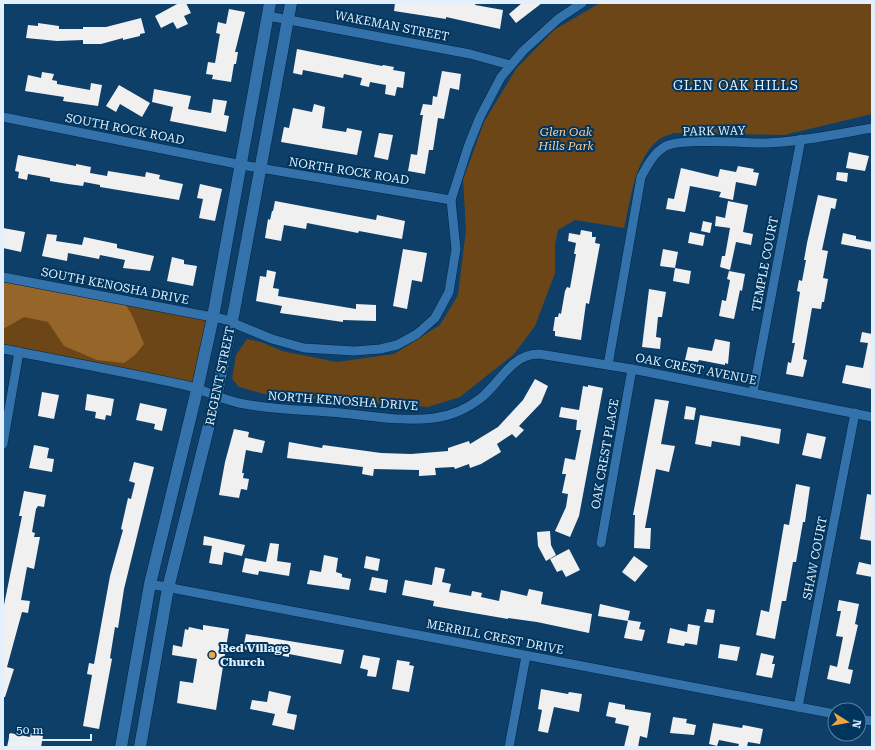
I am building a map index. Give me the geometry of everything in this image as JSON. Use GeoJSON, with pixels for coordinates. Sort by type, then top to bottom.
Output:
{"type":"FeatureCollection","features":[{"type":"Feature","properties":{"kind":"street","name":"REGENT STREET"},"geometry":{"type":"LineString","coordinates":[[140,747],[168,588],[216,397],[222,319],[242,165],[270,3]]}},
{"type":"Feature","properties":{"kind":"street","name":"REGENT STREET"},"geometry":{"type":"LineString","coordinates":[[121,747],[150,584],[197,390],[222,319],[261,168],[291,3]]}},
{"type":"Feature","properties":{"kind":"street"},"geometry":{"type":"LineString","coordinates":[[222,319],[287,344],[331,351],[380,349],[397,345],[417,334],[439,312],[449,292],[456,249],[451,200],[457,176],[480,117],[501,77],[510,66],[558,19],[582,3]]}},
{"type":"Feature","properties":{"kind":"street","name":"WAKEMAN STREET"},"geometry":{"type":"LineString","coordinates":[[268,16],[470,54],[510,66]]}},
{"type":"Feature","properties":{"kind":"street","name":"SOUTH ROCK ROAD"},"geometry":{"type":"LineString","coordinates":[[3,117],[242,165]]}},
{"type":"Feature","properties":{"kind":"street","name":"PARK WAY"},"geometry":{"type":"LineString","coordinates":[[608,365],[641,177],[650,161],[666,145],[688,142],[768,143],[801,140],[872,128]]}},
{"type":"Feature","properties":{"kind":"street","name":"TEMPLE COURT"},"geometry":{"type":"LineString","coordinates":[[753,392],[801,140]]}},
{"type":"Feature","properties":{"kind":"street","name":"NORTH ROCK ROAD"},"geometry":{"type":"LineString","coordinates":[[242,165],[451,200]]}},
{"type":"Feature","properties":{"kind":"street","name":"SOUTH KENOSHA DRIVE"},"geometry":{"type":"LineString","coordinates":[[3,277],[222,319]]}},
{"type":"Feature","properties":{"kind":"street"},"geometry":{"type":"LineString","coordinates":[[3,349],[186,386],[197,390]]}},
{"type":"Feature","properties":{"kind":"street"},"geometry":{"type":"LineString","coordinates":[[3,444],[19,352]]}},
{"type":"Feature","properties":{"kind":"street","name":"OAK CREST AVENUE"},"geometry":{"type":"LineString","coordinates":[[516,362],[532,354],[539,354],[632,369],[872,416]]}},
{"type":"Feature","properties":{"kind":"street","name":"NORTH KENOSHA DRIVE"},"geometry":{"type":"LineString","coordinates":[[197,390],[216,397],[278,409],[418,420],[434,418],[458,411],[481,398],[516,362]]}},
{"type":"Feature","properties":{"kind":"street","name":"OAK CREST PLACE"},"geometry":{"type":"LineString","coordinates":[[601,543],[632,369]]}},
{"type":"Feature","properties":{"kind":"street","name":"SHAW COURT"},"geometry":{"type":"LineString","coordinates":[[798,707],[854,413]]}},
{"type":"Feature","properties":{"kind":"street","name":"MERRILL CREST DRIVE"},"geometry":{"type":"LineString","coordinates":[[150,584],[827,712]]}},
{"type":"Feature","properties":{"kind":"street"},"geometry":{"type":"LineString","coordinates":[[509,747],[526,656]]}},
{"type":"Feature","properties":{"kind":"green space","name":"Glen Oak Hills Park"},"geometry":{"type":"Polygon","coordinates":[[[600,3],[872,3],[872,114],[784,135],[674,133],[663,137],[649,149],[638,170],[631,193],[624,228],[575,220],[558,230],[555,244],[555,273],[535,326],[514,354],[460,397],[428,407],[264,394],[239,387],[232,379],[236,355],[247,339],[261,342],[282,351],[337,362],[394,354],[440,325],[458,295],[466,230],[463,180],[484,122],[516,69],[554,30],[600,3]]]}},
{"type":"Feature","properties":{"kind":"green space"},"geometry":{"type":"Polygon","coordinates":[[[3,277],[213,317],[197,390],[3,349],[3,277]]]}},
{"type":"Feature","properties":{"kind":"shaded area"},"geometry":{"type":"Polygon","coordinates":[[[3,282],[126,305],[133,317],[144,344],[135,355],[124,363],[97,360],[64,346],[48,322],[24,317],[3,329],[3,282]]]}},
{"type":"Feature","properties":{"kind":"building"},"geometry":{"type":"Polygon","coordinates":[[[179,3],[186,3],[191,13],[184,16],[188,24],[177,29],[173,22],[161,28],[155,16],[179,3]]]}},
{"type":"Feature","properties":{"kind":"building"},"geometry":{"type":"Polygon","coordinates":[[[395,3],[476,3],[475,5],[503,10],[500,29],[446,17],[446,19],[394,11],[395,3]]]}},
{"type":"Feature","properties":{"kind":"building"},"geometry":{"type":"Polygon","coordinates":[[[522,3],[542,3],[516,23],[509,14],[522,3]]]}},
{"type":"Feature","properties":{"kind":"building"},"geometry":{"type":"Polygon","coordinates":[[[229,9],[245,12],[235,52],[238,52],[231,82],[212,79],[213,75],[206,74],[208,62],[215,63],[220,34],[216,33],[218,22],[226,24],[229,9]]]}},
{"type":"Feature","properties":{"kind":"building"},"geometry":{"type":"Polygon","coordinates":[[[141,18],[145,33],[140,34],[140,36],[123,40],[123,38],[101,44],[83,44],[83,40],[57,41],[26,38],[28,25],[38,26],[38,23],[59,26],[59,29],[83,29],[83,27],[106,27],[141,18]]]}},
{"type":"Feature","properties":{"kind":"building"},"geometry":{"type":"Polygon","coordinates":[[[297,49],[382,66],[394,67],[393,70],[405,72],[403,88],[397,87],[395,96],[385,94],[386,85],[370,82],[369,87],[360,85],[362,78],[344,74],[343,78],[303,70],[302,75],[293,73],[297,49]]]}},
{"type":"Feature","properties":{"kind":"building"},"geometry":{"type":"Polygon","coordinates":[[[442,71],[461,74],[459,90],[450,88],[444,119],[438,118],[433,150],[429,150],[425,174],[408,171],[411,154],[417,155],[423,115],[420,115],[423,104],[432,105],[433,96],[437,97],[442,71]]]}},
{"type":"Feature","properties":{"kind":"building"},"geometry":{"type":"Polygon","coordinates":[[[42,72],[54,74],[52,80],[57,81],[57,84],[90,90],[91,83],[102,85],[98,106],[63,101],[64,97],[25,91],[28,75],[41,78],[42,72]]]}},
{"type":"Feature","properties":{"kind":"building"},"geometry":{"type":"Polygon","coordinates":[[[119,85],[150,103],[142,117],[120,104],[116,112],[106,106],[119,85]]]}},
{"type":"Feature","properties":{"kind":"building"},"geometry":{"type":"Polygon","coordinates":[[[154,89],[191,96],[188,109],[211,113],[213,99],[227,101],[224,115],[229,116],[226,132],[170,121],[173,107],[152,102],[154,89]]]}},
{"type":"Feature","properties":{"kind":"building"},"geometry":{"type":"Polygon","coordinates":[[[314,104],[325,107],[322,128],[346,132],[347,128],[362,131],[357,155],[281,142],[284,127],[289,128],[293,108],[312,112],[314,104]]]}},
{"type":"Feature","properties":{"kind":"building"},"geometry":{"type":"Polygon","coordinates":[[[379,133],[393,135],[388,160],[374,157],[379,133]]]}},
{"type":"Feature","properties":{"kind":"building"},"geometry":{"type":"Polygon","coordinates":[[[849,152],[869,156],[865,171],[846,168],[849,152]]]}},
{"type":"Feature","properties":{"kind":"building"},"geometry":{"type":"Polygon","coordinates":[[[18,155],[76,166],[76,164],[91,167],[90,173],[107,176],[108,171],[145,177],[146,172],[160,175],[159,179],[183,184],[179,200],[100,187],[100,185],[84,182],[83,186],[50,181],[50,178],[28,174],[27,180],[18,178],[19,172],[15,171],[18,155]]]}},
{"type":"Feature","properties":{"kind":"building"},"geometry":{"type":"Polygon","coordinates":[[[738,166],[754,169],[753,172],[759,173],[756,186],[736,182],[733,200],[719,197],[721,192],[690,186],[685,212],[666,209],[668,198],[674,199],[681,168],[718,177],[720,169],[736,172],[738,166]]]}},
{"type":"Feature","properties":{"kind":"building"},"geometry":{"type":"Polygon","coordinates":[[[837,172],[848,173],[847,182],[836,180],[837,172]]]}},
{"type":"Feature","properties":{"kind":"building"},"geometry":{"type":"Polygon","coordinates":[[[200,184],[222,189],[215,221],[199,218],[203,199],[197,198],[200,184]]]}},
{"type":"Feature","properties":{"kind":"building"},"geometry":{"type":"Polygon","coordinates":[[[818,195],[837,199],[835,209],[831,208],[822,250],[828,251],[823,278],[828,279],[824,302],[822,302],[821,309],[812,308],[803,359],[807,360],[803,377],[786,374],[788,362],[791,363],[795,343],[792,343],[800,292],[797,291],[799,280],[802,281],[806,260],[804,260],[807,243],[818,195]]]}},
{"type":"Feature","properties":{"kind":"building"},"geometry":{"type":"Polygon","coordinates":[[[275,201],[376,220],[377,215],[405,221],[402,239],[359,231],[358,233],[307,223],[306,229],[284,225],[281,241],[265,238],[268,219],[270,220],[275,201]]]}},
{"type":"Feature","properties":{"kind":"building"},"geometry":{"type":"Polygon","coordinates":[[[728,201],[748,205],[743,232],[753,234],[751,245],[736,242],[730,270],[720,267],[722,256],[725,256],[730,228],[715,226],[716,216],[725,218],[728,201]]]}},
{"type":"Feature","properties":{"kind":"building"},"geometry":{"type":"Polygon","coordinates":[[[703,221],[712,223],[710,233],[701,231],[703,221]]]}},
{"type":"Feature","properties":{"kind":"building"},"geometry":{"type":"Polygon","coordinates":[[[3,228],[25,232],[21,252],[3,248],[3,228]]]}},
{"type":"Feature","properties":{"kind":"building"},"geometry":{"type":"Polygon","coordinates":[[[581,230],[592,232],[592,237],[596,237],[595,243],[600,244],[589,304],[586,303],[581,340],[555,336],[555,331],[553,331],[555,317],[558,317],[559,313],[561,314],[565,291],[567,287],[570,288],[576,254],[574,254],[576,243],[568,241],[569,233],[580,235],[581,230]]]}},
{"type":"Feature","properties":{"kind":"building"},"geometry":{"type":"Polygon","coordinates":[[[690,232],[705,235],[703,246],[688,243],[690,232]]]}},
{"type":"Feature","properties":{"kind":"building"},"geometry":{"type":"Polygon","coordinates":[[[843,233],[856,236],[856,239],[872,242],[872,250],[841,244],[843,233]]]}},
{"type":"Feature","properties":{"kind":"building"},"geometry":{"type":"Polygon","coordinates":[[[47,234],[57,235],[56,241],[82,245],[84,237],[117,244],[117,248],[154,256],[150,271],[123,268],[125,260],[100,255],[99,259],[68,253],[67,261],[42,256],[47,234]]]}},
{"type":"Feature","properties":{"kind":"building"},"geometry":{"type":"Polygon","coordinates":[[[403,249],[427,253],[422,282],[412,280],[407,309],[393,306],[403,249]]]}},
{"type":"Feature","properties":{"kind":"building"},"geometry":{"type":"Polygon","coordinates":[[[663,249],[678,252],[675,268],[660,266],[663,249]]]}},
{"type":"Feature","properties":{"kind":"building"},"geometry":{"type":"Polygon","coordinates":[[[172,257],[184,260],[184,264],[197,266],[193,286],[167,281],[172,257]]]}},
{"type":"Feature","properties":{"kind":"building"},"geometry":{"type":"Polygon","coordinates":[[[675,268],[691,271],[689,284],[673,281],[675,268]]]}},
{"type":"Feature","properties":{"kind":"building"},"geometry":{"type":"Polygon","coordinates":[[[267,270],[276,272],[273,288],[279,289],[278,296],[356,309],[356,304],[376,305],[376,321],[343,320],[343,322],[280,313],[282,306],[256,301],[260,276],[266,277],[267,270]]]}},
{"type":"Feature","properties":{"kind":"building"},"geometry":{"type":"Polygon","coordinates":[[[729,271],[745,274],[734,319],[719,316],[722,300],[726,301],[730,280],[727,279],[729,271]]]}},
{"type":"Feature","properties":{"kind":"building"},"geometry":{"type":"Polygon","coordinates":[[[649,289],[666,292],[662,317],[658,317],[656,337],[661,338],[660,349],[642,347],[649,289]]]}},
{"type":"Feature","properties":{"kind":"building"},"geometry":{"type":"Polygon","coordinates":[[[862,332],[872,334],[872,389],[842,383],[846,365],[863,368],[868,343],[860,342],[862,332]]]}},
{"type":"Feature","properties":{"kind":"building"},"geometry":{"type":"Polygon","coordinates":[[[715,339],[730,342],[728,364],[725,363],[725,365],[699,360],[698,362],[685,360],[688,347],[712,351],[715,339]]]}},
{"type":"Feature","properties":{"kind":"building"},"geometry":{"type":"Polygon","coordinates":[[[535,379],[548,386],[541,403],[519,426],[524,430],[516,438],[512,434],[497,444],[501,452],[481,464],[470,468],[469,464],[455,469],[454,467],[435,468],[436,475],[419,476],[419,470],[374,469],[373,476],[362,474],[363,467],[287,458],[289,442],[322,448],[323,445],[381,453],[411,454],[448,451],[448,448],[469,441],[470,444],[498,427],[523,400],[535,379]]]}},
{"type":"Feature","properties":{"kind":"building"},"geometry":{"type":"Polygon","coordinates":[[[588,385],[603,388],[579,516],[570,537],[555,531],[566,507],[568,494],[562,493],[566,474],[562,474],[565,458],[575,460],[581,430],[576,430],[577,420],[559,417],[561,407],[579,410],[583,386],[588,387],[588,385]]]}},
{"type":"Feature","properties":{"kind":"building"},"geometry":{"type":"Polygon","coordinates":[[[42,392],[59,395],[54,419],[38,416],[42,392]]]}},
{"type":"Feature","properties":{"kind":"building"},"geometry":{"type":"Polygon","coordinates":[[[87,394],[114,399],[111,416],[106,415],[105,420],[95,418],[96,412],[85,410],[87,394]]]}},
{"type":"Feature","properties":{"kind":"building"},"geometry":{"type":"Polygon","coordinates":[[[655,399],[669,401],[661,444],[675,446],[669,472],[656,469],[645,528],[651,528],[650,549],[634,548],[635,515],[633,515],[655,399]]]}},
{"type":"Feature","properties":{"kind":"building"},"geometry":{"type":"Polygon","coordinates":[[[140,403],[167,409],[162,431],[154,429],[155,424],[136,420],[140,403]]]}},
{"type":"Feature","properties":{"kind":"building"},"geometry":{"type":"Polygon","coordinates":[[[686,406],[696,408],[694,420],[684,419],[686,406]]]}},
{"type":"Feature","properties":{"kind":"building"},"geometry":{"type":"Polygon","coordinates":[[[700,415],[781,429],[779,444],[741,436],[740,446],[712,441],[711,447],[695,444],[700,415]]]}},
{"type":"Feature","properties":{"kind":"building"},"geometry":{"type":"Polygon","coordinates":[[[234,429],[249,432],[248,437],[265,441],[262,453],[246,450],[242,473],[244,473],[243,478],[249,479],[247,490],[241,489],[239,498],[219,495],[225,462],[234,429]]]}},
{"type":"Feature","properties":{"kind":"building"},"geometry":{"type":"Polygon","coordinates":[[[807,433],[826,437],[821,459],[802,455],[807,433]]]}},
{"type":"Feature","properties":{"kind":"building"},"geometry":{"type":"Polygon","coordinates":[[[34,445],[49,448],[47,458],[54,459],[52,472],[29,468],[34,445]]]}},
{"type":"Feature","properties":{"kind":"building"},"geometry":{"type":"Polygon","coordinates":[[[134,462],[154,467],[124,589],[118,628],[115,627],[110,658],[112,659],[99,729],[83,726],[92,675],[87,674],[89,663],[94,664],[110,576],[123,530],[121,529],[128,498],[131,499],[135,483],[129,481],[134,462]]]}},
{"type":"Feature","properties":{"kind":"building"},"geometry":{"type":"Polygon","coordinates":[[[796,484],[810,487],[805,522],[803,522],[796,562],[793,562],[786,601],[782,601],[775,639],[756,635],[761,610],[769,612],[784,524],[789,525],[796,484]]]}},
{"type":"Feature","properties":{"kind":"building"},"geometry":{"type":"Polygon","coordinates":[[[24,491],[46,495],[44,507],[38,506],[36,509],[32,532],[35,533],[34,537],[40,537],[34,569],[27,567],[21,600],[30,601],[28,613],[22,612],[7,667],[14,669],[5,697],[3,697],[3,610],[22,516],[19,516],[24,491]]]}},
{"type":"Feature","properties":{"kind":"building"},"geometry":{"type":"Polygon","coordinates":[[[867,494],[872,495],[872,541],[860,539],[867,494]]]}},
{"type":"Feature","properties":{"kind":"building"},"geometry":{"type":"Polygon","coordinates":[[[550,531],[551,545],[556,555],[546,561],[538,546],[537,532],[550,531]]]}},
{"type":"Feature","properties":{"kind":"building"},"geometry":{"type":"Polygon","coordinates":[[[204,536],[245,545],[242,556],[224,552],[222,565],[209,563],[212,546],[203,545],[204,536]]]}},
{"type":"Feature","properties":{"kind":"building"},"geometry":{"type":"Polygon","coordinates":[[[270,543],[279,544],[277,561],[291,563],[289,576],[259,571],[258,575],[242,572],[245,558],[266,562],[270,543]]]}},
{"type":"Feature","properties":{"kind":"building"},"geometry":{"type":"Polygon","coordinates":[[[569,549],[580,570],[566,577],[562,570],[557,572],[550,559],[569,549]]]}},
{"type":"Feature","properties":{"kind":"building"},"geometry":{"type":"Polygon","coordinates":[[[324,555],[338,558],[336,572],[342,574],[342,577],[351,579],[349,590],[307,584],[310,570],[321,572],[324,555]]]}},
{"type":"Feature","properties":{"kind":"building"},"geometry":{"type":"Polygon","coordinates":[[[366,556],[380,559],[378,571],[364,568],[366,556]]]}},
{"type":"Feature","properties":{"kind":"building"},"geometry":{"type":"Polygon","coordinates":[[[634,556],[648,566],[635,582],[622,572],[634,556]]]}},
{"type":"Feature","properties":{"kind":"building"},"geometry":{"type":"Polygon","coordinates":[[[859,562],[872,565],[872,577],[856,574],[859,562]]]}},
{"type":"Feature","properties":{"kind":"building"},"geometry":{"type":"Polygon","coordinates":[[[435,567],[445,569],[442,582],[451,584],[449,592],[471,596],[472,591],[482,593],[481,597],[499,601],[501,590],[527,596],[529,589],[543,592],[541,604],[592,614],[589,633],[537,622],[508,619],[433,606],[434,601],[402,595],[405,580],[432,585],[435,567]]]}},
{"type":"Feature","properties":{"kind":"building"},"geometry":{"type":"Polygon","coordinates":[[[372,577],[388,580],[386,593],[369,590],[372,577]]]}},
{"type":"Feature","properties":{"kind":"building"},"geometry":{"type":"Polygon","coordinates":[[[839,600],[859,604],[855,624],[858,625],[848,669],[853,670],[850,684],[827,679],[830,665],[837,667],[843,637],[836,636],[841,611],[837,611],[839,600]]]}},
{"type":"Feature","properties":{"kind":"building"},"geometry":{"type":"Polygon","coordinates":[[[600,604],[630,611],[628,620],[641,622],[639,629],[645,630],[642,641],[624,638],[628,621],[598,616],[600,604]]]}},
{"type":"Feature","properties":{"kind":"building"},"geometry":{"type":"Polygon","coordinates":[[[707,609],[715,610],[713,623],[704,622],[707,609]]]}},
{"type":"Feature","properties":{"kind":"building"},"geometry":{"type":"Polygon","coordinates":[[[688,624],[700,626],[697,645],[685,643],[684,646],[667,643],[670,628],[687,632],[688,624]]]}},
{"type":"Feature","properties":{"kind":"building","name":"Red Village Church"},"geometry":{"type":"Polygon","coordinates":[[[203,625],[229,629],[216,710],[177,703],[180,681],[193,683],[197,659],[172,655],[173,645],[182,647],[185,629],[188,630],[189,627],[203,630],[203,625]]]}},
{"type":"Feature","properties":{"kind":"building"},"geometry":{"type":"Polygon","coordinates":[[[246,634],[344,650],[341,664],[289,654],[289,657],[243,649],[246,634]]]}},
{"type":"Feature","properties":{"kind":"building"},"geometry":{"type":"Polygon","coordinates":[[[720,644],[740,647],[737,661],[718,658],[720,644]]]}},
{"type":"Feature","properties":{"kind":"building"},"geometry":{"type":"Polygon","coordinates":[[[761,653],[774,656],[772,664],[775,664],[772,678],[756,675],[761,653]]]}},
{"type":"Feature","properties":{"kind":"building"},"geometry":{"type":"Polygon","coordinates":[[[363,655],[380,658],[376,677],[367,676],[368,670],[360,668],[363,655]]]}},
{"type":"Feature","properties":{"kind":"building"},"geometry":{"type":"Polygon","coordinates":[[[397,660],[410,662],[409,665],[414,666],[409,692],[392,689],[397,660]]]}},
{"type":"Feature","properties":{"kind":"building"},"geometry":{"type":"Polygon","coordinates":[[[541,689],[568,694],[569,692],[582,694],[579,712],[554,707],[548,733],[538,731],[542,710],[538,709],[541,689]]]}},
{"type":"Feature","properties":{"kind":"building"},"geometry":{"type":"Polygon","coordinates":[[[269,691],[291,696],[287,713],[297,715],[294,730],[272,725],[275,714],[250,709],[252,700],[267,702],[269,691]]]}},
{"type":"Feature","properties":{"kind":"building"},"geometry":{"type":"Polygon","coordinates":[[[609,702],[625,705],[625,709],[651,713],[647,738],[640,736],[638,747],[624,747],[629,726],[615,723],[616,718],[606,716],[609,702]]]}},
{"type":"Feature","properties":{"kind":"building"},"geometry":{"type":"Polygon","coordinates":[[[673,717],[687,719],[686,723],[696,725],[694,735],[670,733],[673,717]]]}},
{"type":"Feature","properties":{"kind":"building"},"geometry":{"type":"Polygon","coordinates":[[[713,723],[742,728],[743,725],[763,729],[760,744],[748,742],[747,747],[738,747],[739,744],[719,740],[717,746],[709,744],[713,723]]]}},
{"type":"Feature","properties":{"kind":"building"},"geometry":{"type":"Polygon","coordinates":[[[10,733],[30,737],[31,733],[43,736],[41,747],[7,747],[10,733]]]}},
{"type":"Feature","properties":{"kind":"place","name":"Red Village Church"},"geometry":{"type":"Point","coordinates":[212,655]}},
{"type":"Feature","properties":{"kind":"district","name":"GLEN OAK HILLS"},"geometry":{"type":"Point","coordinates":[736,85]}}]}
